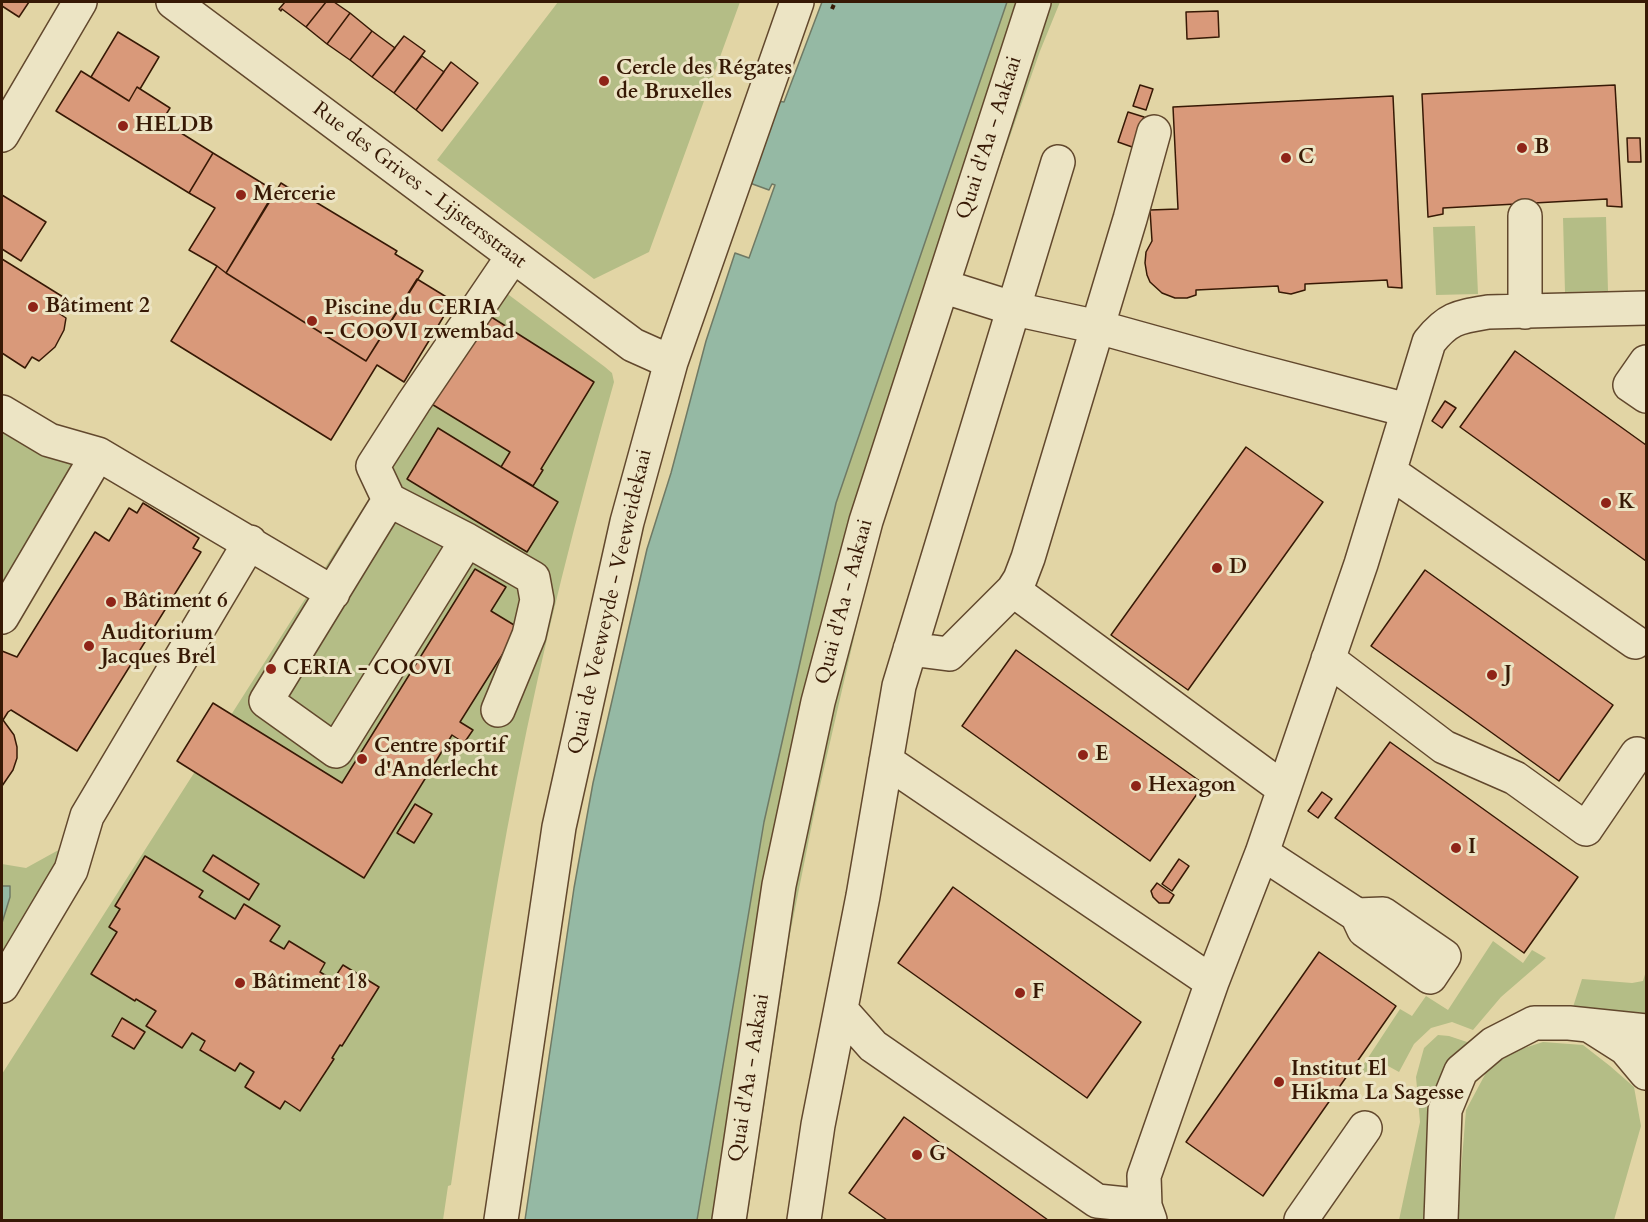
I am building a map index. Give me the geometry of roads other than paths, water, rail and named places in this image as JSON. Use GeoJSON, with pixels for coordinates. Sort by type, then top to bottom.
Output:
{"type":"FeatureCollection","features":[{"type":"Feature","properties":{"kind":"street"},"geometry":{"type":"LineString","coordinates":[[2,135],[80,2]]}},
{"type":"Feature","properties":{"kind":"street","name":"Rue des Grives - Lijstersstraat"},"geometry":{"type":"LineString","coordinates":[[173,2],[633,345],[671,362]]}},
{"type":"Feature","properties":{"kind":"street","name":"Quai de Veeweyde - Veeweidekaai"},"geometry":{"type":"LineString","coordinates":[[501,1221],[559,827],[627,522],[671,362],[797,2]]}},
{"type":"Feature","properties":{"kind":"street","name":"Quai d'Aa - Aakaai"},"geometry":{"type":"LineString","coordinates":[[729,1221],[779,885],[818,702],[866,521],[1034,2]]}},
{"type":"Feature","properties":{"kind":"street"},"geometry":{"type":"LineString","coordinates":[[910,649],[949,654],[1013,590],[1020,579],[1098,327],[1154,132]]}},
{"type":"Feature","properties":{"kind":"street"},"geometry":{"type":"LineString","coordinates":[[804,1221],[818,1125],[863,896],[899,686],[1059,162]]}},
{"type":"Feature","properties":{"kind":"street"},"geometry":{"type":"LineString","coordinates":[[1525,216],[1525,312]]}},
{"type":"Feature","properties":{"kind":"street"},"geometry":{"type":"LineString","coordinates":[[498,710],[529,634],[537,600],[533,578],[467,540],[389,500],[373,466],[513,256]]}},
{"type":"Feature","properties":{"kind":"street"},"geometry":{"type":"LineString","coordinates":[[942,286],[1015,309],[1098,327],[1407,410]]}},
{"type":"Feature","properties":{"kind":"street"},"geometry":{"type":"LineString","coordinates":[[841,1010],[873,1046],[1097,1201],[1147,1213],[1144,1176],[1212,982],[1262,853],[1361,564],[1429,342],[1440,328],[1451,321],[1488,312],[1647,308]]}},
{"type":"Feature","properties":{"kind":"street"},"geometry":{"type":"LineString","coordinates":[[1647,362],[1630,385],[1647,396]]}},
{"type":"Feature","properties":{"kind":"street"},"geometry":{"type":"LineString","coordinates":[[2,412],[49,440],[98,454],[333,593]]}},
{"type":"Feature","properties":{"kind":"street"},"geometry":{"type":"LineString","coordinates":[[2,617],[98,454]]}},
{"type":"Feature","properties":{"kind":"street"},"geometry":{"type":"LineString","coordinates":[[1390,472],[1635,642]]}},
{"type":"Feature","properties":{"kind":"street"},"geometry":{"type":"LineString","coordinates":[[389,500],[266,700],[336,751],[467,540]]}},
{"type":"Feature","properties":{"kind":"street"},"geometry":{"type":"LineString","coordinates":[[2,986],[71,870],[87,816],[250,542]]}},
{"type":"Feature","properties":{"kind":"street"},"geometry":{"type":"LineString","coordinates":[[1013,590],[1284,789]]}},
{"type":"Feature","properties":{"kind":"street"},"geometry":{"type":"LineString","coordinates":[[1328,659],[1443,747],[1515,778],[1586,829],[1637,754]]}},
{"type":"Feature","properties":{"kind":"street"},"geometry":{"type":"LineString","coordinates":[[886,761],[1212,982]]}},
{"type":"Feature","properties":{"kind":"street"},"geometry":{"type":"LineString","coordinates":[[1262,853],[1357,915]]}},
{"type":"Feature","properties":{"kind":"street"},"geometry":{"type":"LineString","coordinates":[[1441,1221],[1445,1110],[1461,1071],[1493,1044],[1534,1023],[1569,1023],[1647,1031]]}},
{"type":"Feature","properties":{"kind":"street"},"geometry":{"type":"LineString","coordinates":[[1590,1026],[1625,1048],[1647,1072]]}},
{"type":"Feature","properties":{"kind":"street"},"geometry":{"type":"LineString","coordinates":[[1301,1221],[1365,1128]]}},
{"type":"Feature","properties":{"kind":"place","name":"Cercle des Régates de Bruxelles"},"geometry":{"type":"Point","coordinates":[604,81]}},
{"type":"Feature","properties":{"kind":"place","name":"HELDB"},"geometry":{"type":"Point","coordinates":[123,126]}},
{"type":"Feature","properties":{"kind":"place","name":"B"},"geometry":{"type":"Point","coordinates":[1522,148]}},
{"type":"Feature","properties":{"kind":"place","name":"C"},"geometry":{"type":"Point","coordinates":[1286,158]}},
{"type":"Feature","properties":{"kind":"place","name":"Mercerie"},"geometry":{"type":"Point","coordinates":[241,195]}},
{"type":"Feature","properties":{"kind":"place","name":"Bâtiment 2"},"geometry":{"type":"Point","coordinates":[33,307]}},
{"type":"Feature","properties":{"kind":"place","name":"Piscine du CERIA - COOVI zwembad"},"geometry":{"type":"Point","coordinates":[312,321]}},
{"type":"Feature","properties":{"kind":"place","name":"K"},"geometry":{"type":"Point","coordinates":[1606,503]}},
{"type":"Feature","properties":{"kind":"place","name":"D"},"geometry":{"type":"Point","coordinates":[1217,568]}},
{"type":"Feature","properties":{"kind":"place","name":"Bâtiment 6"},"geometry":{"type":"Point","coordinates":[111,602]}},
{"type":"Feature","properties":{"kind":"place","name":"Auditorium Jacques Brel"},"geometry":{"type":"Point","coordinates":[89,646]}},
{"type":"Feature","properties":{"kind":"place","name":"CERIA - COOVI"},"geometry":{"type":"Point","coordinates":[271,669]}},
{"type":"Feature","properties":{"kind":"place","name":"J"},"geometry":{"type":"Point","coordinates":[1492,675]}},
{"type":"Feature","properties":{"kind":"place","name":"E"},"geometry":{"type":"Point","coordinates":[1083,755]}},
{"type":"Feature","properties":{"kind":"place","name":"Centre sportif d'Anderlecht"},"geometry":{"type":"Point","coordinates":[362,759]}},
{"type":"Feature","properties":{"kind":"place","name":"Hexagon"},"geometry":{"type":"Point","coordinates":[1136,786]}},
{"type":"Feature","properties":{"kind":"place","name":"I"},"geometry":{"type":"Point","coordinates":[1456,848]}},
{"type":"Feature","properties":{"kind":"place","name":"Bâtiment 18"},"geometry":{"type":"Point","coordinates":[240,983]}},
{"type":"Feature","properties":{"kind":"place","name":"F"},"geometry":{"type":"Point","coordinates":[1020,993]}},
{"type":"Feature","properties":{"kind":"place","name":"Institut El Hikma La Sagesse"},"geometry":{"type":"Point","coordinates":[1279,1082]}},
{"type":"Feature","properties":{"kind":"place","name":"G"},"geometry":{"type":"Point","coordinates":[917,1155]}}]}
